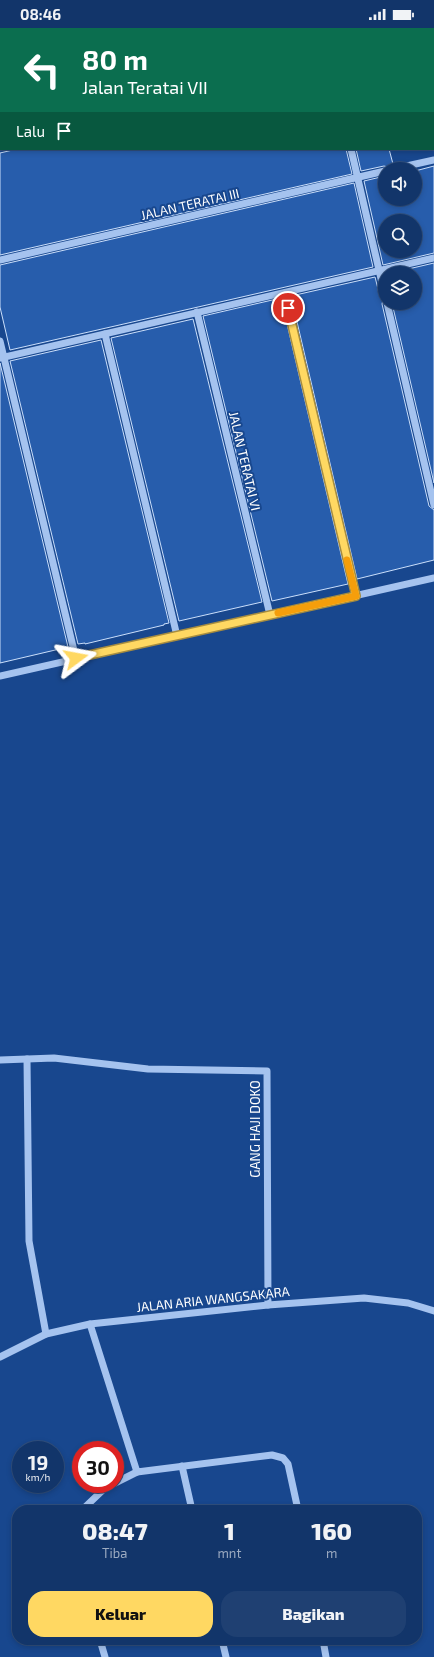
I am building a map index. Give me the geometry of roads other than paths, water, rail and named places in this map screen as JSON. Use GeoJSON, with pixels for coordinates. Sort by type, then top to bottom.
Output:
{"type":"FeatureCollection","features":[{"type":"Feature","properties":{"kind":"street"},"geometry":{"type":"LineString","coordinates":[[351,150],[378,267]]}},
{"type":"Feature","properties":{"kind":"street"},"geometry":{"type":"LineString","coordinates":[[422,163],[434,160]]}},
{"type":"Feature","properties":{"kind":"street","name":"JALAN TERATAI III"},"geometry":{"type":"LineString","coordinates":[[0,260],[378,172]]}},
{"type":"Feature","properties":{"kind":"street"},"geometry":{"type":"LineString","coordinates":[[400,266],[434,258]]}},
{"type":"Feature","properties":{"kind":"street"},"geometry":{"type":"LineString","coordinates":[[2,358],[378,271]]}},
{"type":"Feature","properties":{"kind":"street"},"geometry":{"type":"LineString","coordinates":[[285,293],[356,596]]}},
{"type":"Feature","properties":{"kind":"street"},"geometry":{"type":"LineString","coordinates":[[389,310],[434,505]]}},
{"type":"Feature","properties":{"kind":"street","name":"JALAN TERATAI VI"},"geometry":{"type":"LineString","coordinates":[[198,312],[270,615]]}},
{"type":"Feature","properties":{"kind":"street"},"geometry":{"type":"LineString","coordinates":[[105,334],[177,636]]}},
{"type":"Feature","properties":{"kind":"street"},"geometry":{"type":"LineString","coordinates":[[0,342],[2,358],[76,658]]}},
{"type":"Feature","properties":{"kind":"street"},"geometry":{"type":"LineString","coordinates":[[0,676],[434,578]]}},
{"type":"Feature","properties":{"kind":"street","name":"GANG HAJI DOKO"},"geometry":{"type":"LineString","coordinates":[[27,1059],[54,1058],[148,1069],[267,1071],[268,1305]]}},
{"type":"Feature","properties":{"kind":"street"},"geometry":{"type":"LineString","coordinates":[[0,1060],[27,1059],[29,1241],[46,1334]]}},
{"type":"Feature","properties":{"kind":"street","name":"JALAN ARIA WANGSAKARA"},"geometry":{"type":"LineString","coordinates":[[0,1357],[46,1334],[90,1324],[268,1305],[364,1298],[408,1303],[434,1311]]}},
{"type":"Feature","properties":{"kind":"street"},"geometry":{"type":"LineString","coordinates":[[90,1324],[137,1472]]}},
{"type":"Feature","properties":{"kind":"street"},"geometry":{"type":"LineString","coordinates":[[124,1479],[137,1472],[272,1455],[283,1458],[288,1464],[297,1505]]}},
{"type":"Feature","properties":{"kind":"street"},"geometry":{"type":"LineString","coordinates":[[182,1466],[191,1505]]}},
{"type":"Feature","properties":{"kind":"street"},"geometry":{"type":"LineString","coordinates":[[87,1505],[99,1493]]}},
{"type":"Feature","properties":{"kind":"street"},"geometry":{"type":"LineString","coordinates":[[101,1645],[104,1657]]}},
{"type":"Feature","properties":{"kind":"street"},"geometry":{"type":"LineString","coordinates":[[223,1645],[226,1657]]}},
{"type":"Feature","properties":{"kind":"street"},"geometry":{"type":"LineString","coordinates":[[324,1645],[326,1657]]}}]}
